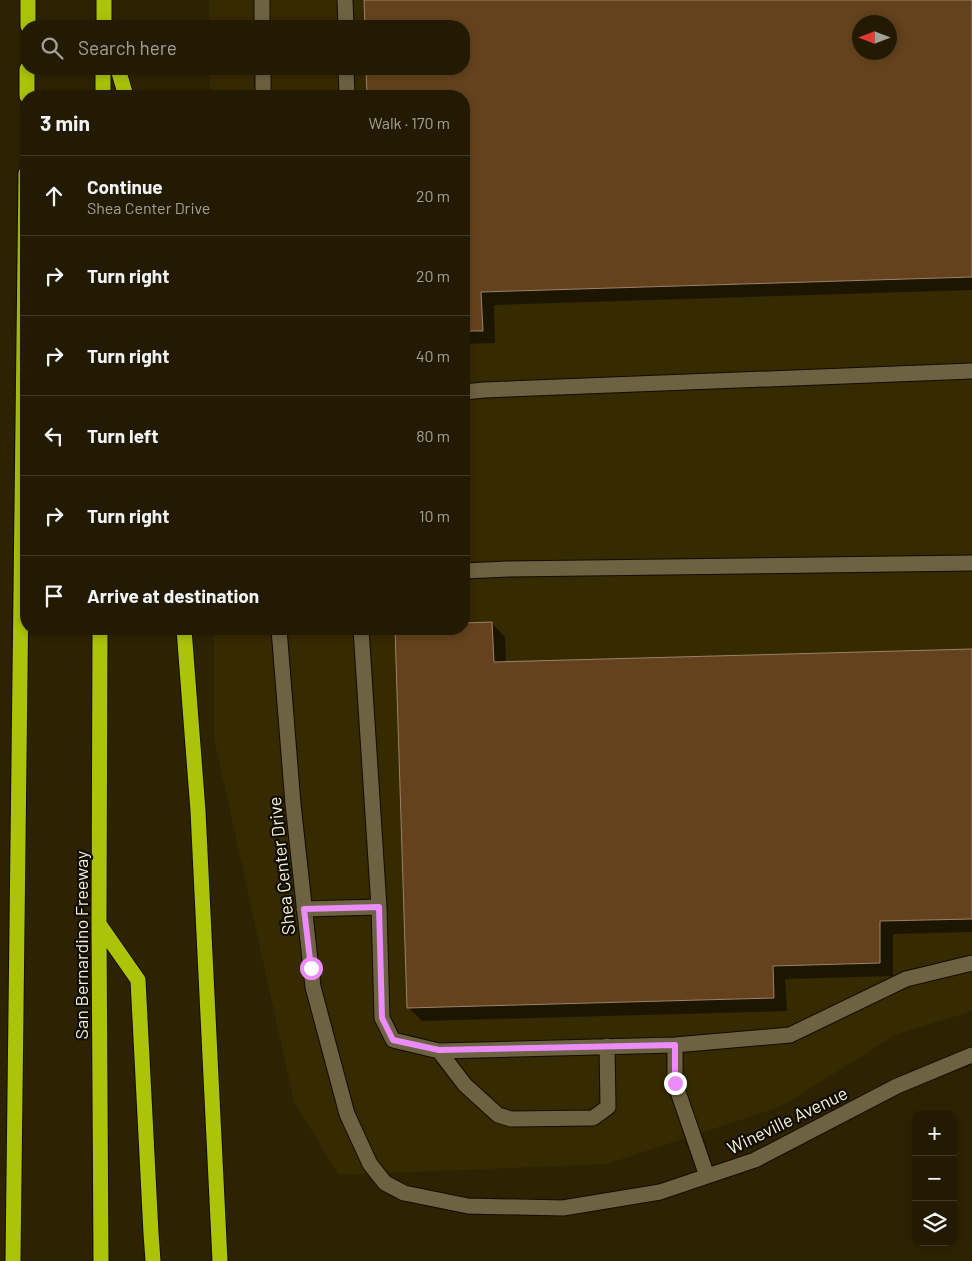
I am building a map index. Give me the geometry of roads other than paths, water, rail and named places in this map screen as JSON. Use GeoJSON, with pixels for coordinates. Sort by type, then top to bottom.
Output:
{"type":"FeatureCollection","features":[{"type":"Feature","properties":{"kind":"highway"},"geometry":{"type":"LineString","coordinates":[[28,0],[28,20]]}},
{"type":"Feature","properties":{"kind":"highway"},"geometry":{"type":"LineString","coordinates":[[104,0],[104,20]]}},
{"type":"Feature","properties":{"kind":"highway"},"geometry":{"type":"LineString","coordinates":[[27,90],[28,75]]}},
{"type":"Feature","properties":{"kind":"highway"},"geometry":{"type":"LineString","coordinates":[[103,90],[104,75]]}},
{"type":"Feature","properties":{"kind":"highway"},"geometry":{"type":"LineString","coordinates":[[120,75],[124,90]]}},
{"type":"Feature","properties":{"kind":"highway"},"geometry":{"type":"LineString","coordinates":[[14,1261],[21,635]]}},
{"type":"Feature","properties":{"kind":"highway","name":"San Bernardino Freeway"},"geometry":{"type":"LineString","coordinates":[[100,635],[101,1261]]}},
{"type":"Feature","properties":{"kind":"highway"},"geometry":{"type":"LineString","coordinates":[[184,635],[198,811],[220,1261]]}},
{"type":"Feature","properties":{"kind":"highway"},"geometry":{"type":"LineString","coordinates":[[99,924],[138,980],[153,1261]]}},
{"type":"Feature","properties":{"kind":"street"},"geometry":{"type":"LineString","coordinates":[[262,0],[262,20]]}},
{"type":"Feature","properties":{"kind":"street"},"geometry":{"type":"LineString","coordinates":[[345,0],[346,20]]}},
{"type":"Feature","properties":{"kind":"street"},"geometry":{"type":"LineString","coordinates":[[262,75],[263,90]]}},
{"type":"Feature","properties":{"kind":"street"},"geometry":{"type":"LineString","coordinates":[[346,75],[347,90]]}},
{"type":"Feature","properties":{"kind":"street"},"geometry":{"type":"LineString","coordinates":[[470,391],[972,372]]}},
{"type":"Feature","properties":{"kind":"street"},"geometry":{"type":"LineString","coordinates":[[470,571],[972,563]]}},
{"type":"Feature","properties":{"kind":"street","name":"Shea Center Drive"},"geometry":{"type":"LineString","coordinates":[[279,635],[293,804],[313,987],[347,1114],[370,1164],[385,1183],[404,1193]]}},
{"type":"Feature","properties":{"kind":"street"},"geometry":{"type":"LineString","coordinates":[[361,635],[379,907],[382,1018],[393,1040],[439,1050],[675,1045],[790,1036],[906,979],[972,964]]}},
{"type":"Feature","properties":{"kind":"street"},"geometry":{"type":"LineString","coordinates":[[304,909],[379,907]]}},
{"type":"Feature","properties":{"kind":"street"},"geometry":{"type":"LineString","coordinates":[[675,1045],[675,1083],[707,1176]]}},
{"type":"Feature","properties":{"kind":"street"},"geometry":{"type":"LineString","coordinates":[[439,1050],[465,1085],[498,1115],[511,1118],[593,1118],[608,1107],[607,1046]]}},
{"type":"Feature","properties":{"kind":"street","name":"Wineville Avenue"},"geometry":{"type":"LineString","coordinates":[[404,1193],[468,1206],[564,1208],[660,1192],[755,1160],[897,1086],[972,1055]]}}]}
